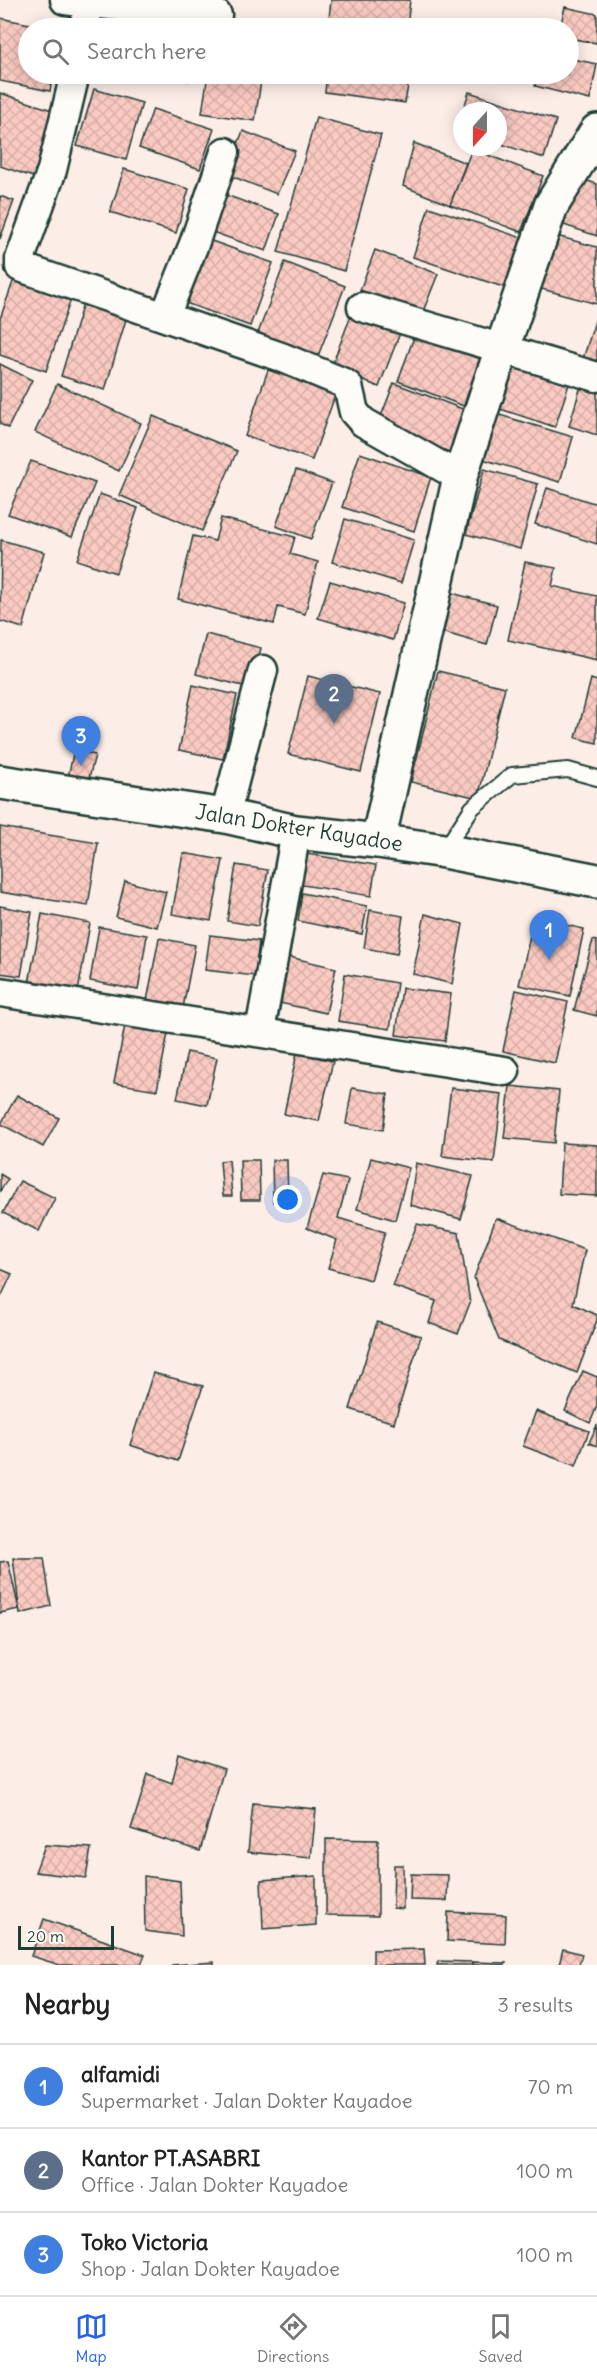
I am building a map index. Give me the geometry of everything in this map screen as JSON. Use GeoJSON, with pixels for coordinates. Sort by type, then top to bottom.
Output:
{"type":"FeatureCollection","features":[{"type":"Feature","properties":{"kind":"street"},"geometry":{"type":"LineString","coordinates":[[76,6],[217,15]]}},
{"type":"Feature","properties":{"kind":"street"},"geometry":{"type":"LineString","coordinates":[[72,84],[51,170],[20,259],[20,267],[281,357],[344,383],[348,386],[354,412],[363,422],[460,477]]}},
{"type":"Feature","properties":{"kind":"street"},"geometry":{"type":"LineString","coordinates":[[378,841],[460,477],[502,347],[552,206],[597,131]]}},
{"type":"Feature","properties":{"kind":"street"},"geometry":{"type":"LineString","coordinates":[[165,316],[194,244],[225,152]]}},
{"type":"Feature","properties":{"kind":"street"},"geometry":{"type":"LineString","coordinates":[[362,307],[597,377]]}},
{"type":"Feature","properties":{"kind":"street"},"geometry":{"type":"LineString","coordinates":[[225,816],[263,670]]}},
{"type":"Feature","properties":{"kind":"street","name":"Jalan Dokter Kayadoe"},"geometry":{"type":"LineString","coordinates":[[0,782],[225,816],[296,832],[444,851],[597,881]]}},
{"type":"Feature","properties":{"kind":"street"},"geometry":{"type":"LineString","coordinates":[[260,1031],[296,832]]}},
{"type":"Feature","properties":{"kind":"street"},"geometry":{"type":"LineString","coordinates":[[0,992],[505,1071]]}},
{"type":"Feature","properties":{"kind":"lane"},"geometry":{"type":"LineString","coordinates":[[444,851],[472,808],[512,775],[568,770],[597,778]]}},
{"type":"Feature","properties":{"kind":"building"},"geometry":{"type":"Polygon","coordinates":[[[331,0],[410,0],[408,18],[329,18],[331,0]]]}},
{"type":"Feature","properties":{"kind":"building"},"geometry":{"type":"Polygon","coordinates":[[[565,7],[597,14],[597,43],[579,40],[579,18],[562,18],[565,7]]]}},
{"type":"Feature","properties":{"kind":"building"},"geometry":{"type":"Polygon","coordinates":[[[0,18],[18,22],[18,84],[51,84],[50,91],[0,81],[0,18]]]}},
{"type":"Feature","properties":{"kind":"building"},"geometry":{"type":"Polygon","coordinates":[[[579,60],[597,64],[590,100],[535,86],[536,84],[579,84],[579,60]]]}},
{"type":"Feature","properties":{"kind":"building"},"geometry":{"type":"Polygon","coordinates":[[[206,84],[261,84],[255,121],[202,113],[206,84]]]}},
{"type":"Feature","properties":{"kind":"building"},"geometry":{"type":"Polygon","coordinates":[[[326,84],[408,84],[405,103],[325,92],[326,84]]]}},
{"type":"Feature","properties":{"kind":"building"},"geometry":{"type":"Polygon","coordinates":[[[94,89],[142,103],[126,160],[77,146],[94,89]]]}},
{"type":"Feature","properties":{"kind":"building"},"geometry":{"type":"Polygon","coordinates":[[[469,92],[500,102],[466,102],[469,92]]]}},
{"type":"Feature","properties":{"kind":"building"},"geometry":{"type":"Polygon","coordinates":[[[0,93],[58,112],[36,178],[0,166],[0,93]]]}},
{"type":"Feature","properties":{"kind":"building"},"geometry":{"type":"Polygon","coordinates":[[[507,104],[556,120],[544,158],[507,146],[507,104]]]}},
{"type":"Feature","properties":{"kind":"building"},"geometry":{"type":"Polygon","coordinates":[[[153,109],[214,129],[200,169],[139,148],[153,109]]]}},
{"type":"Feature","properties":{"kind":"building"},"geometry":{"type":"Polygon","coordinates":[[[316,117],[381,135],[344,271],[278,252],[316,117]]]}},
{"type":"Feature","properties":{"kind":"building"},"geometry":{"type":"Polygon","coordinates":[[[243,131],[295,151],[277,194],[226,174],[243,131]]]}},
{"type":"Feature","properties":{"kind":"building"},"geometry":{"type":"Polygon","coordinates":[[[414,143],[466,163],[450,205],[403,186],[414,143]]]}},
{"type":"Feature","properties":{"kind":"building"},"geometry":{"type":"Polygon","coordinates":[[[469,156],[490,156],[543,176],[521,232],[450,205],[469,156]]]}},
{"type":"Feature","properties":{"kind":"building"},"geometry":{"type":"Polygon","coordinates":[[[124,169],[189,189],[176,233],[110,212],[124,169]]]}},
{"type":"Feature","properties":{"kind":"building"},"geometry":{"type":"Polygon","coordinates":[[[579,178],[597,184],[597,236],[564,225],[579,178]]]}},
{"type":"Feature","properties":{"kind":"building"},"geometry":{"type":"Polygon","coordinates":[[[220,193],[279,214],[266,251],[207,230],[220,193]]]}},
{"type":"Feature","properties":{"kind":"building"},"geometry":{"type":"Polygon","coordinates":[[[0,196],[14,201],[0,239],[0,196]]]}},
{"type":"Feature","properties":{"kind":"building"},"geometry":{"type":"Polygon","coordinates":[[[429,207],[522,238],[506,288],[413,257],[429,207]]]}},
{"type":"Feature","properties":{"kind":"building"},"geometry":{"type":"Polygon","coordinates":[[[553,235],[597,247],[597,304],[538,288],[553,235]]]}},
{"type":"Feature","properties":{"kind":"building"},"geometry":{"type":"Polygon","coordinates":[[[206,239],[273,263],[250,326],[183,302],[206,239]]]}},
{"type":"Feature","properties":{"kind":"building"},"geometry":{"type":"Polygon","coordinates":[[[375,250],[438,274],[422,314],[360,290],[375,250]]]}},
{"type":"Feature","properties":{"kind":"building"},"geometry":{"type":"Polygon","coordinates":[[[285,262],[345,286],[318,356],[258,333],[285,262]]]}},
{"type":"Feature","properties":{"kind":"building"},"geometry":{"type":"Polygon","coordinates":[[[14,279],[71,299],[46,371],[0,355],[0,319],[14,279]]]}},
{"type":"Feature","properties":{"kind":"building"},"geometry":{"type":"Polygon","coordinates":[[[83,303],[127,316],[105,390],[61,376],[83,303]]]}},
{"type":"Feature","properties":{"kind":"building"},"geometry":{"type":"Polygon","coordinates":[[[353,310],[402,328],[379,387],[331,368],[353,310]]]}},
{"type":"Feature","properties":{"kind":"building"},"geometry":{"type":"Polygon","coordinates":[[[597,315],[597,370],[581,365],[597,315]]]}},
{"type":"Feature","properties":{"kind":"building"},"geometry":{"type":"Polygon","coordinates":[[[418,326],[490,353],[469,408],[398,381],[418,326]]]}},
{"type":"Feature","properties":{"kind":"building"},"geometry":{"type":"Polygon","coordinates":[[[517,355],[573,372],[555,427],[500,409],[517,355]]]}},
{"type":"Feature","properties":{"kind":"building"},"geometry":{"type":"Polygon","coordinates":[[[0,364],[32,380],[8,428],[0,424],[0,364]]]}},
{"type":"Feature","properties":{"kind":"building"},"geometry":{"type":"Polygon","coordinates":[[[268,370],[336,393],[312,460],[245,436],[268,370]]]}},
{"type":"Feature","properties":{"kind":"building"},"geometry":{"type":"Polygon","coordinates":[[[584,376],[597,380],[597,435],[569,426],[584,376]]]}},
{"type":"Feature","properties":{"kind":"building"},"geometry":{"type":"Polygon","coordinates":[[[394,383],[468,411],[452,453],[378,424],[394,383]]]}},
{"type":"Feature","properties":{"kind":"building"},"geometry":{"type":"Polygon","coordinates":[[[57,384],[141,423],[119,471],[35,432],[57,384]]]}},
{"type":"Feature","properties":{"kind":"building"},"geometry":{"type":"Polygon","coordinates":[[[493,413],[573,437],[560,482],[479,458],[493,413]]]}},
{"type":"Feature","properties":{"kind":"building"},"geometry":{"type":"Polygon","coordinates":[[[153,416],[237,451],[202,531],[119,495],[153,416]]]}},
{"type":"Feature","properties":{"kind":"building"},"geometry":{"type":"Polygon","coordinates":[[[360,453],[431,477],[414,531],[342,507],[360,453]]]}},
{"type":"Feature","properties":{"kind":"building"},"geometry":{"type":"Polygon","coordinates":[[[31,461],[95,483],[72,537],[8,514],[31,461]]]}},
{"type":"Feature","properties":{"kind":"building"},"geometry":{"type":"Polygon","coordinates":[[[484,469],[538,484],[520,549],[466,534],[484,469]]]}},
{"type":"Feature","properties":{"kind":"building"},"geometry":{"type":"Polygon","coordinates":[[[296,470],[332,483],[311,539],[276,526],[296,470]]]}},
{"type":"Feature","properties":{"kind":"building"},"geometry":{"type":"Polygon","coordinates":[[[547,488],[597,504],[597,544],[535,524],[547,488]]]}},
{"type":"Feature","properties":{"kind":"building"},"geometry":{"type":"Polygon","coordinates":[[[100,494],[138,508],[116,573],[77,560],[100,494]]]}},
{"type":"Feature","properties":{"kind":"building"},"geometry":{"type":"Polygon","coordinates":[[[221,518],[295,537],[290,554],[318,562],[305,614],[278,607],[274,624],[178,599],[193,536],[215,541],[221,518]]]}},
{"type":"Feature","properties":{"kind":"building"},"geometry":{"type":"Polygon","coordinates":[[[345,519],[414,540],[401,583],[332,562],[345,519]]]}},
{"type":"Feature","properties":{"kind":"building"},"geometry":{"type":"Polygon","coordinates":[[[1,540],[44,552],[23,628],[0,621],[1,540]]]}},
{"type":"Feature","properties":{"kind":"building"},"geometry":{"type":"Polygon","coordinates":[[[525,562],[556,568],[552,586],[597,596],[597,660],[508,640],[525,562]]]}},
{"type":"Feature","properties":{"kind":"building"},"geometry":{"type":"Polygon","coordinates":[[[330,581],[404,603],[393,640],[318,618],[330,581]]]}},
{"type":"Feature","properties":{"kind":"building"},"geometry":{"type":"Polygon","coordinates":[[[448,592],[497,605],[487,645],[438,631],[448,592]]]}},
{"type":"Feature","properties":{"kind":"building"},"geometry":{"type":"Polygon","coordinates":[[[206,634],[261,648],[251,688],[196,674],[206,634]]]}},
{"type":"Feature","properties":{"kind":"building"},"geometry":{"type":"Polygon","coordinates":[[[438,671],[505,687],[478,798],[411,782],[438,671]]]}},
{"type":"Feature","properties":{"kind":"building"},"geometry":{"type":"Polygon","coordinates":[[[308,676],[380,694],[361,772],[288,754],[308,676]]]}},
{"type":"Feature","properties":{"kind":"building"},"geometry":{"type":"Polygon","coordinates":[[[591,679],[597,681],[597,743],[576,738],[591,679]]]}},
{"type":"Feature","properties":{"kind":"building"},"geometry":{"type":"Polygon","coordinates":[[[193,685],[237,695],[223,759],[179,750],[193,685]]]}},
{"type":"Feature","properties":{"kind":"building"},"geometry":{"type":"Polygon","coordinates":[[[74,750],[95,755],[88,782],[68,777],[74,750]]]}},
{"type":"Feature","properties":{"kind":"building"},"geometry":{"type":"Polygon","coordinates":[[[0,827],[98,843],[88,906],[0,892],[0,827]]]}},
{"type":"Feature","properties":{"kind":"building"},"geometry":{"type":"Polygon","coordinates":[[[183,853],[223,860],[211,921],[172,914],[183,853]]]}},
{"type":"Feature","properties":{"kind":"building"},"geometry":{"type":"Polygon","coordinates":[[[307,854],[376,865],[371,896],[302,885],[307,854]]]}},
{"type":"Feature","properties":{"kind":"building"},"geometry":{"type":"Polygon","coordinates":[[[236,865],[268,870],[258,926],[227,921],[236,865]]]}},
{"type":"Feature","properties":{"kind":"building"},"geometry":{"type":"Polygon","coordinates":[[[125,881],[166,892],[157,927],[116,917],[125,881]]]}},
{"type":"Feature","properties":{"kind":"building"},"geometry":{"type":"Polygon","coordinates":[[[302,893],[367,906],[362,934],[298,921],[302,893]]]}},
{"type":"Feature","properties":{"kind":"building"},"geometry":{"type":"Polygon","coordinates":[[[0,906],[32,912],[21,976],[0,973],[0,906]]]}},
{"type":"Feature","properties":{"kind":"building"},"geometry":{"type":"Polygon","coordinates":[[[370,910],[403,916],[397,954],[364,948],[370,910]]]}},
{"type":"Feature","properties":{"kind":"building"},"geometry":{"type":"Polygon","coordinates":[[[42,914],[90,923],[78,992],[29,983],[42,914]]]}},
{"type":"Feature","properties":{"kind":"building"},"geometry":{"type":"Polygon","coordinates":[[[425,914],[463,924],[452,984],[413,974],[425,914]]]}},
{"type":"Feature","properties":{"kind":"building"},"geometry":{"type":"Polygon","coordinates":[[[534,918],[584,929],[570,996],[519,985],[534,918]]]}},
{"type":"Feature","properties":{"kind":"building"},"geometry":{"type":"Polygon","coordinates":[[[99,927],[147,935],[138,990],[90,981],[99,927]]]}},
{"type":"Feature","properties":{"kind":"building"},"geometry":{"type":"Polygon","coordinates":[[[210,935],[259,941],[255,976],[205,970],[210,935]]]}},
{"type":"Feature","properties":{"kind":"building"},"geometry":{"type":"Polygon","coordinates":[[[159,938],[195,945],[183,1008],[147,1001],[159,938]]]}},
{"type":"Feature","properties":{"kind":"building"},"geometry":{"type":"Polygon","coordinates":[[[593,940],[597,941],[597,1016],[574,1010],[593,940]]]}},
{"type":"Feature","properties":{"kind":"building"},"geometry":{"type":"Polygon","coordinates":[[[285,956],[336,968],[326,1013],[275,1002],[285,956]]]}},
{"type":"Feature","properties":{"kind":"building"},"geometry":{"type":"Polygon","coordinates":[[[345,974],[397,983],[390,1029],[338,1021],[345,974]]]}},
{"type":"Feature","properties":{"kind":"building"},"geometry":{"type":"Polygon","coordinates":[[[402,988],[451,994],[445,1041],[396,1035],[402,988]]]}},
{"type":"Feature","properties":{"kind":"building"},"geometry":{"type":"Polygon","coordinates":[[[516,990],[568,1002],[555,1063],[503,1051],[516,990]]]}},
{"type":"Feature","properties":{"kind":"building"},"geometry":{"type":"Polygon","coordinates":[[[125,1025],[168,1033],[157,1090],[114,1083],[125,1025]]]}},
{"type":"Feature","properties":{"kind":"building"},"geometry":{"type":"Polygon","coordinates":[[[187,1052],[217,1058],[207,1105],[177,1099],[187,1052]]]}},
{"type":"Feature","properties":{"kind":"building"},"geometry":{"type":"Polygon","coordinates":[[[297,1053],[333,1061],[319,1121],[284,1114],[297,1053]]]}},
{"type":"Feature","properties":{"kind":"building"},"geometry":{"type":"Polygon","coordinates":[[[510,1086],[559,1091],[554,1143],[504,1138],[510,1086]]]}},
{"type":"Feature","properties":{"kind":"building"},"geometry":{"type":"Polygon","coordinates":[[[352,1088],[388,1094],[383,1130],[346,1124],[352,1088]]]}},
{"type":"Feature","properties":{"kind":"building"},"geometry":{"type":"Polygon","coordinates":[[[451,1088],[502,1094],[494,1162],[442,1156],[451,1088]]]}},
{"type":"Feature","properties":{"kind":"building"},"geometry":{"type":"Polygon","coordinates":[[[17,1095],[59,1118],[43,1147],[1,1124],[17,1095]]]}},
{"type":"Feature","properties":{"kind":"building"},"geometry":{"type":"Polygon","coordinates":[[[562,1143],[597,1145],[597,1196],[559,1194],[562,1143]]]}},
{"type":"Feature","properties":{"kind":"building"},"geometry":{"type":"Polygon","coordinates":[[[371,1158],[409,1168],[395,1220],[357,1209],[371,1158]]]}},
{"type":"Feature","properties":{"kind":"building"},"geometry":{"type":"Polygon","coordinates":[[[229,1160],[232,1196],[223,1196],[220,1161],[229,1160]]]}},
{"type":"Feature","properties":{"kind":"building"},"geometry":{"type":"Polygon","coordinates":[[[240,1160],[259,1160],[260,1200],[241,1200],[240,1160]]]}},
{"type":"Feature","properties":{"kind":"building"},"geometry":{"type":"Polygon","coordinates":[[[272,1160],[287,1160],[288,1201],[273,1202],[272,1160]]]}},
{"type":"Feature","properties":{"kind":"building"},"geometry":{"type":"Polygon","coordinates":[[[416,1163],[473,1176],[461,1219],[410,1205],[416,1163]]]}},
{"type":"Feature","properties":{"kind":"building"},"geometry":{"type":"Polygon","coordinates":[[[0,1174],[8,1179],[0,1191],[0,1174]]]}},
{"type":"Feature","properties":{"kind":"building"},"geometry":{"type":"Polygon","coordinates":[[[323,1175],[348,1180],[338,1218],[385,1232],[371,1280],[328,1268],[337,1240],[307,1228],[323,1175]]]}},
{"type":"Feature","properties":{"kind":"building"},"geometry":{"type":"Polygon","coordinates":[[[20,1181],[55,1198],[39,1231],[3,1213],[20,1181]]]}},
{"type":"Feature","properties":{"kind":"building"},"geometry":{"type":"Polygon","coordinates":[[[496,1218],[585,1250],[573,1304],[597,1315],[597,1320],[577,1373],[499,1340],[474,1278],[496,1218]]]}},
{"type":"Feature","properties":{"kind":"building"},"geometry":{"type":"Polygon","coordinates":[[[417,1224],[459,1233],[470,1303],[458,1334],[429,1323],[436,1301],[393,1286],[417,1224]]]}},
{"type":"Feature","properties":{"kind":"building"},"geometry":{"type":"Polygon","coordinates":[[[0,1269],[12,1274],[0,1299],[0,1269]]]}},
{"type":"Feature","properties":{"kind":"building"},"geometry":{"type":"Polygon","coordinates":[[[377,1322],[421,1336],[394,1423],[350,1409],[377,1322]]]}},
{"type":"Feature","properties":{"kind":"building"},"geometry":{"type":"Polygon","coordinates":[[[583,1371],[597,1377],[597,1406],[590,1423],[565,1411],[583,1371]]]}},
{"type":"Feature","properties":{"kind":"building"},"geometry":{"type":"Polygon","coordinates":[[[153,1373],[203,1386],[178,1461],[130,1445],[153,1373]]]}},
{"type":"Feature","properties":{"kind":"building"},"geometry":{"type":"Polygon","coordinates":[[[536,1411],[589,1431],[576,1466],[523,1446],[536,1411]]]}},
{"type":"Feature","properties":{"kind":"building"},"geometry":{"type":"Polygon","coordinates":[[[597,1425],[597,1446],[589,1443],[597,1425]]]}},
{"type":"Feature","properties":{"kind":"building"},"geometry":{"type":"Polygon","coordinates":[[[13,1558],[44,1558],[51,1606],[20,1614],[13,1558]]]}},
{"type":"Feature","properties":{"kind":"building"},"geometry":{"type":"Polygon","coordinates":[[[8,1561],[19,1609],[0,1613],[0,1562],[8,1561]]]}},
{"type":"Feature","properties":{"kind":"building"},"geometry":{"type":"Polygon","coordinates":[[[179,1754],[224,1769],[200,1851],[131,1829],[148,1774],[172,1783],[179,1754]]]}},
{"type":"Feature","properties":{"kind":"building"},"geometry":{"type":"Polygon","coordinates":[[[253,1803],[316,1809],[311,1858],[248,1852],[253,1803]]]}},
{"type":"Feature","properties":{"kind":"building"},"geometry":{"type":"Polygon","coordinates":[[[326,1839],[378,1840],[378,1916],[326,1915],[326,1839]]]}},
{"type":"Feature","properties":{"kind":"building"},"geometry":{"type":"Polygon","coordinates":[[[45,1845],[91,1848],[86,1878],[35,1872],[45,1845]]]}},
{"type":"Feature","properties":{"kind":"building"},"geometry":{"type":"Polygon","coordinates":[[[394,1865],[403,1865],[403,1909],[393,1908],[394,1865]]]}},
{"type":"Feature","properties":{"kind":"building"},"geometry":{"type":"Polygon","coordinates":[[[411,1874],[448,1875],[447,1901],[410,1900],[411,1874]]]}},
{"type":"Feature","properties":{"kind":"building"},"geometry":{"type":"Polygon","coordinates":[[[144,1876],[180,1881],[182,1936],[145,1931],[144,1876]]]}},
{"type":"Feature","properties":{"kind":"building"},"geometry":{"type":"Polygon","coordinates":[[[316,1876],[316,1925],[263,1929],[261,1880],[316,1876]]]}},
{"type":"Feature","properties":{"kind":"building"},"geometry":{"type":"Polygon","coordinates":[[[448,1912],[506,1915],[505,1944],[447,1941],[448,1912]]]}},
{"type":"Feature","properties":{"kind":"building"},"geometry":{"type":"Polygon","coordinates":[[[44,1919],[145,1955],[141,1965],[60,1965],[31,1956],[44,1919]]]}},
{"type":"Feature","properties":{"kind":"building"},"geometry":{"type":"Polygon","coordinates":[[[424,1949],[425,1965],[373,1965],[373,1950],[424,1949]]]}},
{"type":"Feature","properties":{"kind":"building"},"geometry":{"type":"Polygon","coordinates":[[[563,1949],[582,1954],[579,1965],[559,1965],[563,1949]]]}},
{"type":"Feature","properties":{"kind":"building"},"geometry":{"type":"Polygon","coordinates":[[[438,1961],[472,1962],[472,1965],[437,1965],[438,1961]]]}},
{"type":"Feature","properties":{"kind":"building"},"geometry":{"type":"Polygon","coordinates":[[[214,1962],[214,1965],[171,1965],[214,1962]]]}},
{"type":"Feature","properties":{"kind":"building"},"geometry":{"type":"Polygon","coordinates":[[[472,1962],[506,1963],[505,1965],[472,1965],[472,1962]]]}},
{"type":"Feature","properties":{"kind":"place","name":"Kantor PT.ASABRI"},"geometry":{"type":"Point","coordinates":[334,724]}},
{"type":"Feature","properties":{"kind":"place","name":"Toko Victoria"},"geometry":{"type":"Point","coordinates":[81,766]}},
{"type":"Feature","properties":{"kind":"place","name":"alfamidi"},"geometry":{"type":"Point","coordinates":[549,960]}}]}
